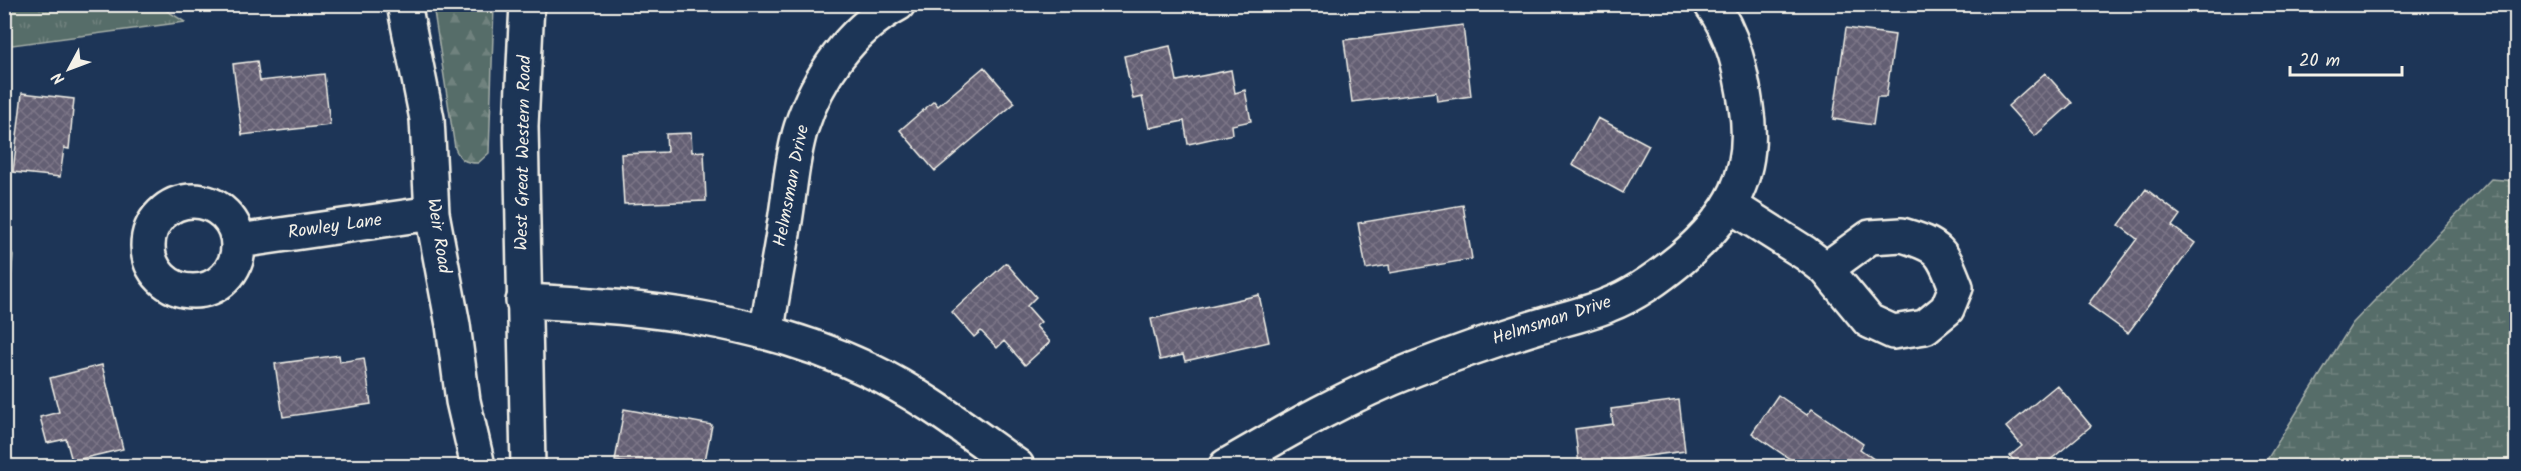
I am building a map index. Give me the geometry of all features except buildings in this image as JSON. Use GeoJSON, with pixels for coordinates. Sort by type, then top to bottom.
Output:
{"type":"FeatureCollection","features":[{"type":"Feature","properties":{"kind":"street","name":"Weir Road"},"geometry":{"type":"LineString","coordinates":[[404,4],[427,119],[432,213],[453,325],[463,401],[478,466]]}},
{"type":"Feature","properties":{"kind":"street","name":"West Great Western Road"},"geometry":{"type":"LineString","coordinates":[[523,301],[521,126],[527,4]]}},
{"type":"Feature","properties":{"kind":"street","name":"Helmsman Drive"},"geometry":{"type":"LineString","coordinates":[[767,332],[791,176],[801,128],[828,72],[842,50],[863,27],[898,4]]}},
{"type":"Feature","properties":{"kind":"street","name":"Helmsman Drive"},"geometry":{"type":"LineString","coordinates":[[1226,466],[1340,401],[1414,369],[1491,341],[1608,306],[1660,277],[1711,232],[1731,206],[1748,154],[1749,126],[1743,82],[1731,39],[1712,4]]}},
{"type":"Feature","properties":{"kind":"street"},"geometry":{"type":"LineString","coordinates":[[1731,206],[1826,269]]}},
{"type":"Feature","properties":{"kind":"street","name":"Rowley Lane"},"geometry":{"type":"LineString","coordinates":[[239,241],[432,213]]}},
{"type":"Feature","properties":{"kind":"street"},"geometry":{"type":"LineString","coordinates":[[528,466],[523,301],[589,303],[651,310],[734,323],[812,346],[870,370],[927,402],[1017,466]]}},
{"type":"Feature","properties":{"kind":"green space"},"geometry":{"type":"Polygon","coordinates":[[[4,5],[158,5],[185,22],[5,46],[4,5]]]}},
{"type":"Feature","properties":{"kind":"green space"},"geometry":{"type":"Polygon","coordinates":[[[433,5],[494,5],[489,153],[478,163],[464,160],[455,148],[433,5]]]}},
{"type":"Feature","properties":{"kind":"green space"},"geometry":{"type":"Polygon","coordinates":[[[2491,179],[2516,181],[2516,466],[2263,466],[2352,324],[2491,179]]]}},
{"type":"Feature","properties":{"kind":"green space"},"geometry":{"type":"Polygon","coordinates":[[[4,240],[13,255],[5,351],[4,240]]]}}]}
